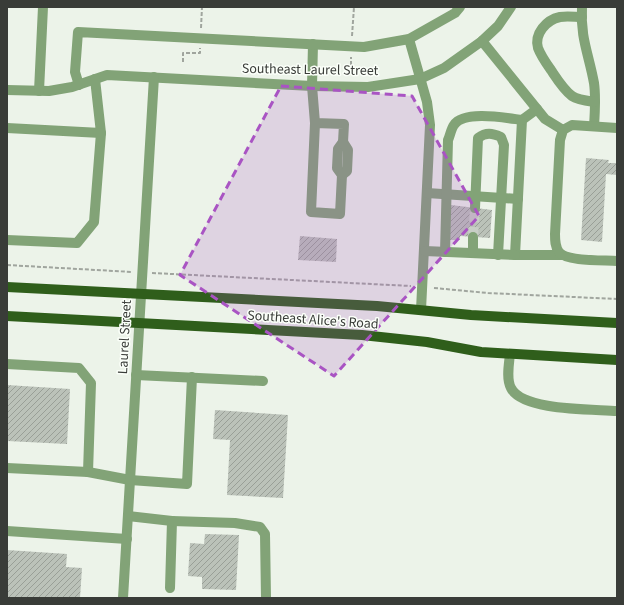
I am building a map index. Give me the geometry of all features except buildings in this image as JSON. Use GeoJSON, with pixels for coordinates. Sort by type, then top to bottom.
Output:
{"type":"FeatureCollection","features":[{"type":"Feature","properties":{"kind":"main road","name":"Southeast Alice's Road"},"geometry":{"type":"LineString","coordinates":[[7,287],[377,306],[471,315],[617,323]]}},
{"type":"Feature","properties":{"kind":"main road","name":"Southeast Alice's Road"},"geometry":{"type":"LineString","coordinates":[[7,316],[362,335],[510,354],[617,360]]}},
{"type":"Feature","properties":{"kind":"street"},"geometry":{"type":"LineString","coordinates":[[39,91],[44,7]]}},
{"type":"Feature","properties":{"kind":"street"},"geometry":{"type":"LineString","coordinates":[[79,85],[75,72],[78,32],[364,47],[409,39],[455,13],[460,7]]}},
{"type":"Feature","properties":{"kind":"street","name":"Southeast Laurel Street"},"geometry":{"type":"LineString","coordinates":[[7,90],[49,91],[79,85],[107,75],[312,86],[368,87],[420,79],[444,68],[482,41],[498,26],[511,7]]}},
{"type":"Feature","properties":{"kind":"street"},"geometry":{"type":"LineString","coordinates":[[594,126],[595,102],[594,82],[583,39],[582,12],[560,17],[551,21],[543,26],[538,36],[538,47],[543,58],[558,80],[573,96],[585,101],[595,102]]}},
{"type":"Feature","properties":{"kind":"street"},"geometry":{"type":"LineString","coordinates":[[409,39],[427,102],[430,125],[421,310]]}},
{"type":"Feature","properties":{"kind":"street"},"geometry":{"type":"LineString","coordinates":[[482,41],[545,119],[563,130]]}},
{"type":"Feature","properties":{"kind":"street"},"geometry":{"type":"LineString","coordinates":[[313,44],[312,86],[315,123],[311,212],[340,214],[342,175],[347,170],[348,150],[343,142],[344,124],[315,123]]}},
{"type":"Feature","properties":{"kind":"street","name":"Laurel Street"},"geometry":{"type":"LineString","coordinates":[[123,598],[138,323],[154,77]]}},
{"type":"Feature","properties":{"kind":"street"},"geometry":{"type":"LineString","coordinates":[[7,240],[77,243],[94,222],[101,133],[95,79]]}},
{"type":"Feature","properties":{"kind":"street"},"geometry":{"type":"LineString","coordinates":[[445,252],[448,140],[454,125],[463,118],[475,117],[496,116],[522,120],[537,109]]}},
{"type":"Feature","properties":{"kind":"street"},"geometry":{"type":"LineString","coordinates":[[515,255],[522,120]]}},
{"type":"Feature","properties":{"kind":"street"},"geometry":{"type":"LineString","coordinates":[[617,128],[572,125],[563,130],[560,140],[555,234],[559,253],[567,258],[617,261]]}},
{"type":"Feature","properties":{"kind":"street"},"geometry":{"type":"LineString","coordinates":[[7,128],[101,133]]}},
{"type":"Feature","properties":{"kind":"street"},"geometry":{"type":"LineString","coordinates":[[475,208],[478,138],[484,134],[501,136],[504,145],[498,255]]}},
{"type":"Feature","properties":{"kind":"street"},"geometry":{"type":"LineString","coordinates":[[427,194],[447,194],[518,200]]}},
{"type":"Feature","properties":{"kind":"street"},"geometry":{"type":"LineString","coordinates":[[473,237],[473,253]]}},
{"type":"Feature","properties":{"kind":"street"},"geometry":{"type":"LineString","coordinates":[[425,251],[498,255],[562,255]]}},
{"type":"Feature","properties":{"kind":"street"},"geometry":{"type":"LineString","coordinates":[[510,354],[508,374],[510,388],[517,397],[549,406],[617,410]]}},
{"type":"Feature","properties":{"kind":"street"},"geometry":{"type":"LineString","coordinates":[[7,364],[79,368],[91,383],[88,472]]}},
{"type":"Feature","properties":{"kind":"street"},"geometry":{"type":"LineString","coordinates":[[136,375],[263,381]]}},
{"type":"Feature","properties":{"kind":"street"},"geometry":{"type":"LineString","coordinates":[[7,468],[88,472],[130,480],[188,484],[192,377]]}},
{"type":"Feature","properties":{"kind":"street"},"geometry":{"type":"LineString","coordinates":[[128,516],[172,521],[234,523],[260,527],[265,534],[266,598]]}},
{"type":"Feature","properties":{"kind":"street"},"geometry":{"type":"LineString","coordinates":[[170,588],[172,521]]}},
{"type":"Feature","properties":{"kind":"street"},"geometry":{"type":"LineString","coordinates":[[7,531],[126,539]]}},
{"type":"Feature","properties":{"kind":"path"},"geometry":{"type":"LineString","coordinates":[[7,265],[121,271]]}},
{"type":"Feature","properties":{"kind":"path"},"geometry":{"type":"LineString","coordinates":[[160,273],[423,287],[488,293],[617,299]]}},
{"type":"Feature","properties":{"kind":"highlighted area"},"geometry":{"type":"Polygon","coordinates":[[[281,86],[412,96],[479,216],[334,376],[180,275],[281,86]]]}},
{"type":"Feature","properties":{"kind":"tunnel"},"geometry":{"type":"LineString","coordinates":[[473,237],[475,208]]}}]}
